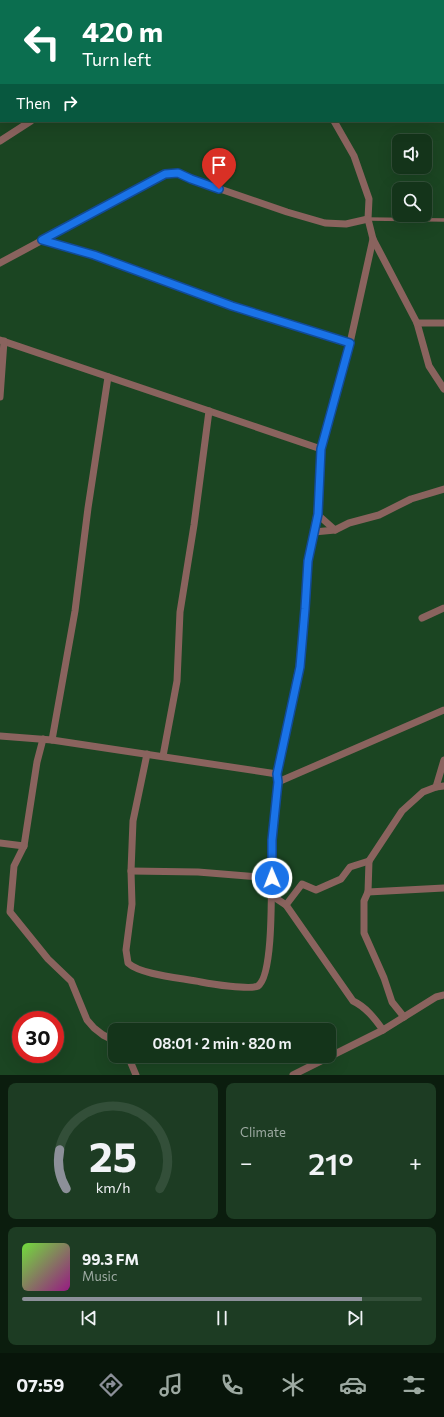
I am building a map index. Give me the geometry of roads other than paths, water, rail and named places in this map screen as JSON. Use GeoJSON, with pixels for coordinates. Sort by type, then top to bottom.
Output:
{"type":"FeatureCollection","features":[{"type":"Feature","properties":{"kind":"street"},"geometry":{"type":"LineString","coordinates":[[0,141],[27,122]]}},
{"type":"Feature","properties":{"kind":"street"},"geometry":{"type":"LineString","coordinates":[[335,122],[354,156],[369,199],[368,219],[373,239],[417,323],[429,366],[444,389]]}},
{"type":"Feature","properties":{"kind":"street"},"geometry":{"type":"LineString","coordinates":[[0,263],[165,174],[178,173],[191,179],[288,212],[325,223],[346,224],[368,219]]}},
{"type":"Feature","properties":{"kind":"street"},"geometry":{"type":"LineString","coordinates":[[147,754],[134,821],[131,871],[132,904],[126,950],[128,963],[133,968],[213,984],[256,987],[262,983],[270,950],[272,840],[278,782],[277,774],[300,667],[308,561],[318,514],[321,449],[350,343],[373,239]]}},
{"type":"Feature","properties":{"kind":"street"},"geometry":{"type":"LineString","coordinates":[[42,240],[94,255],[232,306],[350,343]]}},
{"type":"Feature","properties":{"kind":"street"},"geometry":{"type":"LineString","coordinates":[[417,323],[444,323]]}},
{"type":"Feature","properties":{"kind":"street"},"geometry":{"type":"LineString","coordinates":[[0,397],[2,340],[321,449]]}},
{"type":"Feature","properties":{"kind":"street"},"geometry":{"type":"LineString","coordinates":[[52,740],[75,611],[88,508],[108,377]]}},
{"type":"Feature","properties":{"kind":"street"},"geometry":{"type":"LineString","coordinates":[[163,756],[177,681],[180,612],[209,411]]}},
{"type":"Feature","properties":{"kind":"street"},"geometry":{"type":"LineString","coordinates":[[314,532],[335,530],[348,523],[379,515],[411,499],[444,489]]}},
{"type":"Feature","properties":{"kind":"street"},"geometry":{"type":"LineString","coordinates":[[318,514],[335,530]]}},
{"type":"Feature","properties":{"kind":"street"},"geometry":{"type":"LineString","coordinates":[[422,618],[444,608]]}},
{"type":"Feature","properties":{"kind":"street"},"geometry":{"type":"LineString","coordinates":[[278,782],[444,710]]}},
{"type":"Feature","properties":{"kind":"street"},"geometry":{"type":"LineString","coordinates":[[0,736],[52,740],[277,774]]}},
{"type":"Feature","properties":{"kind":"street"},"geometry":{"type":"LineString","coordinates":[[43,739],[37,762],[24,846],[14,866],[10,912],[48,959],[72,982],[87,1020],[94,1028],[108,1038]]}},
{"type":"Feature","properties":{"kind":"street"},"geometry":{"type":"LineString","coordinates":[[436,787],[444,760]]}},
{"type":"Feature","properties":{"kind":"street"},"geometry":{"type":"LineString","coordinates":[[404,1017],[392,1002],[384,978],[364,934],[364,901],[368,892],[369,861],[402,811],[422,792],[444,786]]}},
{"type":"Feature","properties":{"kind":"street"},"geometry":{"type":"LineString","coordinates":[[0,843],[24,846]]}},
{"type":"Feature","properties":{"kind":"street"},"geometry":{"type":"LineString","coordinates":[[286,905],[302,884],[316,890],[342,878],[350,867],[369,861]]}},
{"type":"Feature","properties":{"kind":"street"},"geometry":{"type":"LineString","coordinates":[[131,871],[198,872],[272,878]]}},
{"type":"Feature","properties":{"kind":"street"},"geometry":{"type":"LineString","coordinates":[[368,892],[444,888]]}},
{"type":"Feature","properties":{"kind":"street"},"geometry":{"type":"LineString","coordinates":[[271,895],[286,905],[353,1001],[359,1004],[374,1018],[383,1030]]}},
{"type":"Feature","properties":{"kind":"street"},"geometry":{"type":"LineString","coordinates":[[293,1075],[383,1030],[436,997],[444,996]]}},
{"type":"Feature","properties":{"kind":"street"},"geometry":{"type":"LineString","coordinates":[[131,1063],[136,1075]]}},
{"type":"Feature","properties":{"kind":"lane"},"geometry":{"type":"LineString","coordinates":[[368,219],[444,220]]}}]}
